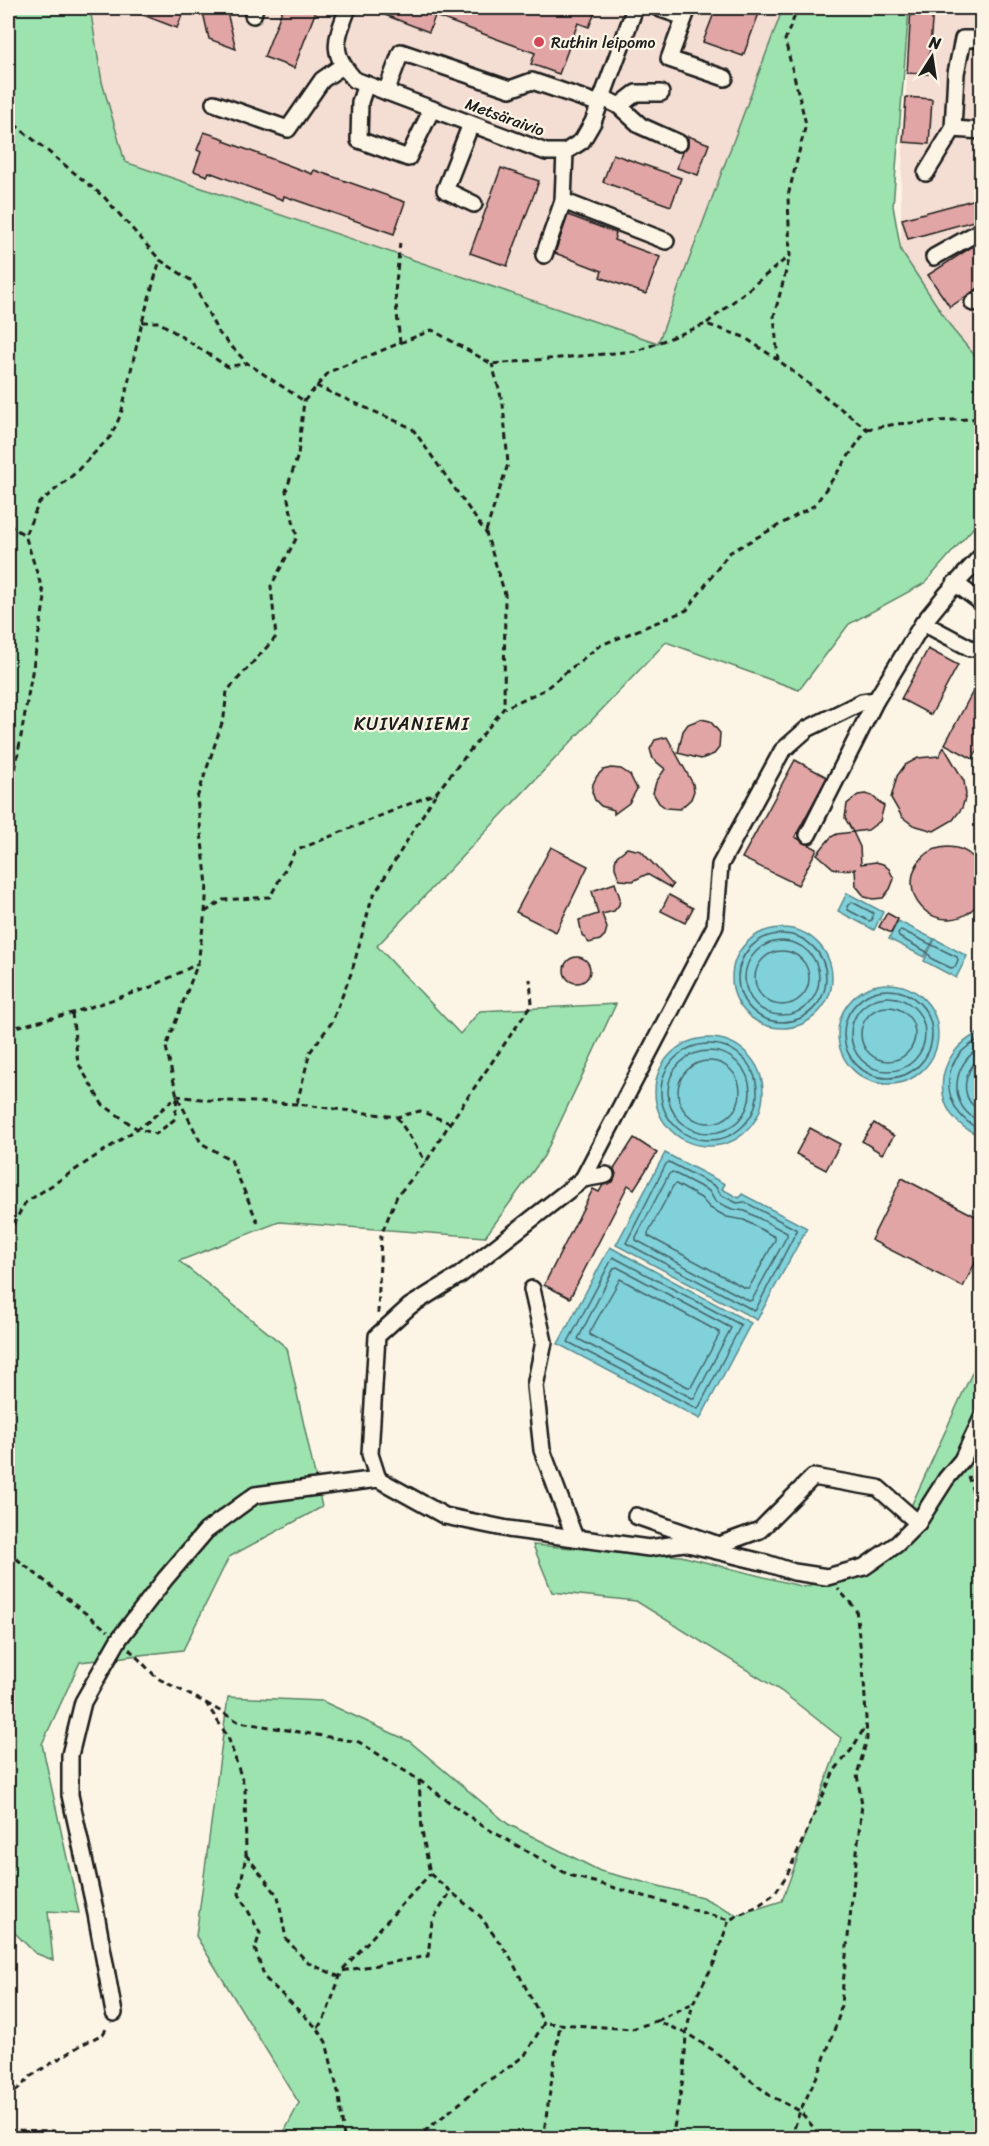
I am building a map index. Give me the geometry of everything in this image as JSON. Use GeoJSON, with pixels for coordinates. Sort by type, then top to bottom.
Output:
{"type":"FeatureCollection","features":[{"type":"Feature","properties":{"kind":"street"},"geometry":{"type":"LineString","coordinates":[[214,103],[288,129],[322,80],[342,66],[337,50],[338,34],[348,8]]}},
{"type":"Feature","properties":{"kind":"street"},"geometry":{"type":"LineString","coordinates":[[544,255],[563,201],[565,152],[582,141],[593,122],[635,8]]}},
{"type":"Feature","properties":{"kind":"street"},"geometry":{"type":"LineString","coordinates":[[658,8],[686,12],[669,59],[725,78]]}},
{"type":"Feature","properties":{"kind":"street"},"geometry":{"type":"LineString","coordinates":[[926,173],[953,129],[956,73],[963,39],[981,39]]}},
{"type":"Feature","properties":{"kind":"street"},"geometry":{"type":"LineString","coordinates":[[386,92],[401,52],[510,89],[532,81],[601,100],[619,106],[641,126],[679,143]]}},
{"type":"Feature","properties":{"kind":"street","name":"Metsäraivio"},"geometry":{"type":"LineString","coordinates":[[342,66],[355,80],[386,92],[546,152],[565,152]]}},
{"type":"Feature","properties":{"kind":"street"},"geometry":{"type":"LineString","coordinates":[[366,84],[360,102],[359,140],[408,158],[432,109]]}},
{"type":"Feature","properties":{"kind":"street"},"geometry":{"type":"LineString","coordinates":[[619,106],[636,93],[661,93]]}},
{"type":"Feature","properties":{"kind":"street"},"geometry":{"type":"LineString","coordinates":[[471,124],[445,190],[474,204]]}},
{"type":"Feature","properties":{"kind":"street"},"geometry":{"type":"LineString","coordinates":[[953,129],[981,130]]}},
{"type":"Feature","properties":{"kind":"street"},"geometry":{"type":"LineString","coordinates":[[563,201],[666,241]]}},
{"type":"Feature","properties":{"kind":"street"},"geometry":{"type":"LineString","coordinates":[[934,257],[981,230]]}},
{"type":"Feature","properties":{"kind":"street"},"geometry":{"type":"LineString","coordinates":[[808,835],[876,700],[923,623],[981,555]]}},
{"type":"Feature","properties":{"kind":"street"},"geometry":{"type":"LineString","coordinates":[[955,583],[981,603]]}},
{"type":"Feature","properties":{"kind":"street"},"geometry":{"type":"LineString","coordinates":[[923,623],[970,648]]}},
{"type":"Feature","properties":{"kind":"street"},"geometry":{"type":"LineString","coordinates":[[378,1479],[370,1454],[377,1336],[410,1306],[460,1275],[583,1179],[715,926],[720,865],[782,751],[807,729],[862,702],[876,700]]}},
{"type":"Feature","properties":{"kind":"street"},"geometry":{"type":"LineString","coordinates":[[583,1179],[606,1175]]}},
{"type":"Feature","properties":{"kind":"street"},"geometry":{"type":"LineString","coordinates":[[532,1289],[544,1342],[535,1386],[542,1450],[575,1538]]}},
{"type":"Feature","properties":{"kind":"street"},"geometry":{"type":"LineString","coordinates":[[114,2013],[96,1914],[70,1795],[70,1755],[83,1702],[119,1639],[165,1579],[206,1531],[255,1495],[378,1479],[445,1516],[508,1529],[649,1548],[684,1543],[794,1572],[827,1576],[864,1567],[897,1544],[918,1523],[946,1479],[962,1460],[981,1418]]}},
{"type":"Feature","properties":{"kind":"street"},"geometry":{"type":"LineString","coordinates":[[636,1516],[719,1545],[760,1530],[813,1477],[878,1488],[918,1523]]}},
{"type":"Feature","properties":{"kind":"path"},"geometry":{"type":"LineString","coordinates":[[778,360],[774,316],[790,256],[788,196],[806,124],[785,40],[798,8]]}},
{"type":"Feature","properties":{"kind":"path"},"geometry":{"type":"LineString","coordinates":[[8,116],[13,123],[104,198],[160,260],[192,281],[218,332],[247,363],[304,401]]}},
{"type":"Feature","properties":{"kind":"path"},"geometry":{"type":"LineString","coordinates":[[400,242],[395,293],[400,343]]}},
{"type":"Feature","properties":{"kind":"path"},"geometry":{"type":"LineString","coordinates":[[258,1223],[231,1160],[201,1143],[177,1096],[166,1047],[198,963],[205,912],[207,885],[197,798],[224,717],[227,691],[276,637],[271,586],[297,537],[286,491],[298,455],[304,401],[328,372],[432,330],[492,364],[638,351],[706,324],[790,256]]}},
{"type":"Feature","properties":{"kind":"path"},"geometry":{"type":"LineString","coordinates":[[8,800],[45,598],[26,535],[39,503],[73,475],[111,436],[121,414],[142,322],[160,260]]}},
{"type":"Feature","properties":{"kind":"path"},"geometry":{"type":"LineString","coordinates":[[142,322],[159,322],[228,367],[247,363]]}},
{"type":"Feature","properties":{"kind":"path"},"geometry":{"type":"LineString","coordinates":[[706,324],[744,337],[778,360],[867,429]]}},
{"type":"Feature","properties":{"kind":"path"},"geometry":{"type":"LineString","coordinates":[[486,533],[507,464],[503,404],[492,364]]}},
{"type":"Feature","properties":{"kind":"path"},"geometry":{"type":"LineString","coordinates":[[316,386],[412,428],[486,533],[505,594],[504,708]]}},
{"type":"Feature","properties":{"kind":"path"},"geometry":{"type":"LineString","coordinates":[[297,1104],[310,1052],[332,1022],[352,971],[372,898],[436,793],[504,708],[544,690],[599,646],[687,610],[729,553],[815,505],[867,429],[896,424],[981,418]]}},
{"type":"Feature","properties":{"kind":"path"},"geometry":{"type":"LineString","coordinates":[[8,525],[26,535]]}},
{"type":"Feature","properties":{"kind":"path"},"geometry":{"type":"LineString","coordinates":[[205,912],[223,900],[270,897],[295,851],[436,793]]}},
{"type":"Feature","properties":{"kind":"path"},"geometry":{"type":"LineString","coordinates":[[8,1031],[152,987],[198,963]]}},
{"type":"Feature","properties":{"kind":"path"},"geometry":{"type":"LineString","coordinates":[[377,1336],[381,1235],[397,1196],[426,1162],[532,1004],[530,978]]}},
{"type":"Feature","properties":{"kind":"path"},"geometry":{"type":"LineString","coordinates":[[72,1013],[78,1063],[102,1104],[136,1128],[156,1134],[175,1119],[177,1096]]}},
{"type":"Feature","properties":{"kind":"path"},"geometry":{"type":"LineString","coordinates":[[177,1096],[208,1101],[297,1104],[398,1117],[420,1111],[450,1124]]}},
{"type":"Feature","properties":{"kind":"path"},"geometry":{"type":"LineString","coordinates":[[8,1234],[25,1203],[149,1121],[177,1096]]}},
{"type":"Feature","properties":{"kind":"path"},"geometry":{"type":"LineString","coordinates":[[398,1117],[426,1162]]}},
{"type":"Feature","properties":{"kind":"path"},"geometry":{"type":"LineString","coordinates":[[962,1460],[981,1520]]}},
{"type":"Feature","properties":{"kind":"path"},"geometry":{"type":"LineString","coordinates":[[8,1552],[119,1639],[157,1678],[239,1722],[359,1742],[419,1780],[481,1826],[569,1875],[729,1920],[758,1906],[775,1893],[788,1875],[834,1771],[852,1749],[866,1725]]}},
{"type":"Feature","properties":{"kind":"path"},"geometry":{"type":"LineString","coordinates":[[791,2139],[800,2111],[821,2068],[840,2013],[862,1804],[857,1775],[867,1739],[864,1678],[856,1609],[827,1576]]}},
{"type":"Feature","properties":{"kind":"path"},"geometry":{"type":"LineString","coordinates":[[206,1703],[228,1737],[245,1788],[246,1856],[240,1894],[260,1933],[255,1949],[265,1978],[318,2029],[326,2042],[339,2096],[344,2139]]}},
{"type":"Feature","properties":{"kind":"path"},"geometry":{"type":"LineString","coordinates":[[419,1780],[422,1831],[430,1874],[480,1916],[510,1957],[544,2024]]}},
{"type":"Feature","properties":{"kind":"path"},"geometry":{"type":"LineString","coordinates":[[246,1856],[278,1896],[286,1939],[308,1963],[340,1977]]}},
{"type":"Feature","properties":{"kind":"path"},"geometry":{"type":"LineString","coordinates":[[318,2029],[326,2015],[342,1971],[430,1874]]}},
{"type":"Feature","properties":{"kind":"path"},"geometry":{"type":"LineString","coordinates":[[342,1971],[428,1956],[432,1921],[451,1891]]}},
{"type":"Feature","properties":{"kind":"path"},"geometry":{"type":"LineString","coordinates":[[672,2139],[684,2074],[686,2033],[693,2003],[714,1963],[729,1920]]}},
{"type":"Feature","properties":{"kind":"path"},"geometry":{"type":"LineString","coordinates":[[544,2024],[632,2028],[656,2021],[693,2003]]}},
{"type":"Feature","properties":{"kind":"path"},"geometry":{"type":"LineString","coordinates":[[8,2098],[31,2076],[103,2034],[114,2013]]}},
{"type":"Feature","properties":{"kind":"path"},"geometry":{"type":"LineString","coordinates":[[656,2021],[686,2033],[713,2050],[769,2096],[800,2111],[822,2139]]}},
{"type":"Feature","properties":{"kind":"path"},"geometry":{"type":"LineString","coordinates":[[416,2139],[481,2085],[525,2055],[544,2024]]}},
{"type":"Feature","properties":{"kind":"path"},"geometry":{"type":"LineString","coordinates":[[543,2139],[560,2024]]}},
{"type":"Feature","properties":{"kind":"path"},"geometry":{"type":"LineString","coordinates":[[8,2130],[53,2131],[70,2139]]}},
{"type":"Feature","properties":{"kind":"shaded area"},"geometry":{"type":"Polygon","coordinates":[[[90,8],[783,8],[658,343],[125,162],[102,82],[90,8]]]}},
{"type":"Feature","properties":{"kind":"shaded area"},"geometry":{"type":"Polygon","coordinates":[[[911,8],[981,8],[981,364],[953,330],[901,252],[901,184],[911,8]]]}},
{"type":"Feature","properties":{"kind":"green space"},"geometry":{"type":"Polygon","coordinates":[[[8,8],[90,8],[102,82],[125,162],[658,343],[783,8],[909,8],[893,206],[901,251],[953,330],[982,364],[981,519],[925,583],[849,624],[799,690],[666,642],[377,946],[460,1034],[480,1011],[616,1004],[544,1156],[485,1237],[279,1222],[179,1261],[287,1348],[322,1507],[229,1557],[183,1650],[80,1662],[42,1744],[79,1913],[48,1911],[53,1960],[35,1953],[8,1926],[8,8]]]}},
{"type":"Feature","properties":{"kind":"green space"},"geometry":{"type":"Polygon","coordinates":[[[981,1353],[981,2138],[281,2138],[299,2103],[196,1936],[228,1697],[322,1701],[409,1741],[508,1824],[600,1871],[702,1897],[737,1915],[782,1901],[841,1738],[781,1691],[636,1601],[552,1592],[533,1545],[681,1556],[804,1587],[886,1561],[981,1353]]]}},
{"type":"Feature","properties":{"kind":"water"},"geometry":{"type":"Polygon","coordinates":[[[847,893],[883,912],[874,930],[838,911],[847,893]]]}},
{"type":"Feature","properties":{"kind":"water"},"geometry":{"type":"Polygon","coordinates":[[[898,921],[934,939],[924,957],[889,939],[898,921]]]}},
{"type":"Feature","properties":{"kind":"water"},"geometry":{"type":"Polygon","coordinates":[[[782,928],[810,936],[824,950],[832,978],[824,1006],[810,1020],[782,1028],[754,1020],[740,1006],[732,978],[740,950],[754,936],[782,928]]]}},
{"type":"Feature","properties":{"kind":"water"},"geometry":{"type":"Polygon","coordinates":[[[935,939],[967,956],[956,978],[924,961],[935,939]]]}},
{"type":"Feature","properties":{"kind":"water"},"geometry":{"type":"Polygon","coordinates":[[[888,984],[916,992],[930,1006],[938,1034],[930,1062],[916,1076],[888,1084],[860,1076],[846,1062],[838,1034],[846,1006],[860,992],[888,984]]]}},
{"type":"Feature","properties":{"kind":"water"},"geometry":{"type":"Polygon","coordinates":[[[981,1032],[981,1136],[964,1127],[952,1115],[945,1100],[942,1085],[945,1069],[952,1054],[964,1042],[981,1032]]]}},
{"type":"Feature","properties":{"kind":"water"},"geometry":{"type":"Polygon","coordinates":[[[709,1038],[730,1042],[747,1054],[759,1071],[763,1092],[759,1113],[747,1130],[730,1142],[709,1146],[688,1142],[671,1130],[659,1113],[655,1092],[659,1071],[671,1054],[688,1042],[709,1038]]]}},
{"type":"Feature","properties":{"kind":"water"},"geometry":{"type":"Polygon","coordinates":[[[665,1153],[725,1184],[722,1189],[739,1198],[742,1194],[807,1228],[757,1320],[616,1245],[665,1153]]]}},
{"type":"Feature","properties":{"kind":"water"},"geometry":{"type":"Polygon","coordinates":[[[610,1247],[751,1323],[700,1419],[558,1344],[610,1247]]]}},
{"type":"Feature","properties":{"kind":"building"},"geometry":{"type":"Polygon","coordinates":[[[125,8],[185,8],[177,28],[125,8]]]}},
{"type":"Feature","properties":{"kind":"building"},"geometry":{"type":"Polygon","coordinates":[[[202,8],[226,8],[236,49],[209,39],[202,8]]]}},
{"type":"Feature","properties":{"kind":"building"},"geometry":{"type":"Polygon","coordinates":[[[283,8],[317,8],[294,68],[264,57],[283,8]]]}},
{"type":"Feature","properties":{"kind":"building","name":"Ruthin leipomo"},"geometry":{"type":"Polygon","coordinates":[[[367,8],[597,8],[589,27],[578,23],[559,74],[531,64],[535,53],[435,16],[429,32],[367,8]]]}},
{"type":"Feature","properties":{"kind":"building"},"geometry":{"type":"Polygon","coordinates":[[[716,8],[761,8],[743,56],[703,42],[716,8]]]}},
{"type":"Feature","properties":{"kind":"building"},"geometry":{"type":"Polygon","coordinates":[[[911,8],[933,8],[928,74],[907,73],[911,8]]]}},
{"type":"Feature","properties":{"kind":"building"},"geometry":{"type":"Polygon","coordinates":[[[906,97],[932,99],[929,144],[903,142],[906,97]]]}},
{"type":"Feature","properties":{"kind":"building"},"geometry":{"type":"Polygon","coordinates":[[[204,132],[312,174],[314,170],[405,202],[394,234],[284,196],[283,200],[209,172],[207,176],[194,171],[201,152],[197,150],[204,132]]]}},
{"type":"Feature","properties":{"kind":"building"},"geometry":{"type":"Polygon","coordinates":[[[688,136],[709,144],[698,175],[677,168],[682,152],[688,146],[688,136]]]}},
{"type":"Feature","properties":{"kind":"building"},"geometry":{"type":"Polygon","coordinates":[[[613,154],[681,178],[671,206],[603,182],[613,154]]]}},
{"type":"Feature","properties":{"kind":"building"},"geometry":{"type":"Polygon","coordinates":[[[501,168],[539,181],[507,266],[470,253],[501,168]]]}},
{"type":"Feature","properties":{"kind":"building"},"geometry":{"type":"Polygon","coordinates":[[[980,198],[981,219],[908,239],[902,219],[980,198]]]}},
{"type":"Feature","properties":{"kind":"building"},"geometry":{"type":"Polygon","coordinates":[[[568,215],[616,233],[614,240],[660,257],[646,294],[600,277],[602,271],[555,253],[568,215]]]}},
{"type":"Feature","properties":{"kind":"building"},"geometry":{"type":"Polygon","coordinates":[[[981,241],[981,286],[950,307],[928,275],[981,241]]]}},
{"type":"Feature","properties":{"kind":"building"},"geometry":{"type":"Polygon","coordinates":[[[928,649],[958,665],[931,715],[901,699],[928,649]]]}},
{"type":"Feature","properties":{"kind":"building"},"geometry":{"type":"Polygon","coordinates":[[[981,676],[981,744],[973,759],[945,744],[981,676]]]}},
{"type":"Feature","properties":{"kind":"building"},"geometry":{"type":"Polygon","coordinates":[[[701,719],[710,721],[720,733],[719,748],[714,754],[701,759],[678,753],[683,731],[688,724],[701,719]]]}},
{"type":"Feature","properties":{"kind":"building"},"geometry":{"type":"Polygon","coordinates":[[[667,737],[693,784],[694,791],[691,799],[680,809],[666,808],[659,803],[653,793],[656,782],[665,769],[653,759],[650,749],[655,740],[667,737]]]}},
{"type":"Feature","properties":{"kind":"building"},"geometry":{"type":"Polygon","coordinates":[[[944,747],[964,781],[966,795],[962,808],[953,820],[934,831],[913,825],[902,817],[891,798],[897,776],[905,765],[918,758],[939,756],[944,747]]]}},
{"type":"Feature","properties":{"kind":"building"},"geometry":{"type":"Polygon","coordinates":[[[795,760],[827,777],[795,837],[817,849],[798,885],[742,858],[795,760]]]}},
{"type":"Feature","properties":{"kind":"building"},"geometry":{"type":"Polygon","coordinates":[[[621,769],[630,775],[637,789],[629,803],[614,814],[614,810],[601,806],[595,800],[592,792],[597,776],[603,770],[621,769]]]}},
{"type":"Feature","properties":{"kind":"building"},"geometry":{"type":"Polygon","coordinates":[[[858,795],[872,796],[884,806],[880,821],[868,830],[853,832],[845,818],[847,804],[858,795]]]}},
{"type":"Feature","properties":{"kind":"building"},"geometry":{"type":"Polygon","coordinates":[[[853,832],[860,847],[861,864],[876,862],[883,864],[889,869],[894,879],[883,898],[865,897],[856,886],[855,869],[833,868],[817,854],[831,837],[853,832]]]}},
{"type":"Feature","properties":{"kind":"building"},"geometry":{"type":"Polygon","coordinates":[[[551,847],[588,866],[556,932],[516,912],[551,847]]]}},
{"type":"Feature","properties":{"kind":"building"},"geometry":{"type":"Polygon","coordinates":[[[948,847],[968,853],[978,863],[984,883],[978,903],[968,913],[948,919],[928,913],[918,903],[912,883],[918,863],[928,853],[948,847]]]}},
{"type":"Feature","properties":{"kind":"building"},"geometry":{"type":"Polygon","coordinates":[[[627,848],[641,851],[673,885],[671,888],[647,874],[633,881],[620,880],[615,862],[617,856],[627,848]]]}},
{"type":"Feature","properties":{"kind":"building"},"geometry":{"type":"Polygon","coordinates":[[[615,883],[620,898],[619,905],[614,911],[602,914],[607,928],[605,935],[600,940],[589,943],[582,935],[579,920],[598,914],[592,891],[615,883]]]}},
{"type":"Feature","properties":{"kind":"building"},"geometry":{"type":"Polygon","coordinates":[[[669,895],[693,908],[685,923],[661,911],[669,895]]]}},
{"type":"Feature","properties":{"kind":"building"},"geometry":{"type":"Polygon","coordinates":[[[887,913],[898,919],[891,933],[879,927],[887,913]]]}},
{"type":"Feature","properties":{"kind":"building"},"geometry":{"type":"Polygon","coordinates":[[[577,957],[586,961],[590,970],[586,979],[577,983],[568,979],[564,970],[568,961],[577,957]]]}},
{"type":"Feature","properties":{"kind":"building"},"geometry":{"type":"Polygon","coordinates":[[[874,1123],[894,1136],[882,1154],[862,1141],[874,1123]]]}},
{"type":"Feature","properties":{"kind":"building"},"geometry":{"type":"Polygon","coordinates":[[[810,1128],[840,1144],[826,1170],[796,1154],[810,1128]]]}},
{"type":"Feature","properties":{"kind":"building"},"geometry":{"type":"Polygon","coordinates":[[[634,1138],[657,1153],[634,1189],[628,1185],[570,1298],[544,1285],[593,1189],[599,1192],[603,1185],[613,1182],[616,1174],[614,1169],[634,1138]]]}},
{"type":"Feature","properties":{"kind":"building"},"geometry":{"type":"Polygon","coordinates":[[[902,1178],[981,1219],[981,1251],[963,1287],[871,1240],[902,1178]]]}},
{"type":"Feature","properties":{"kind":"place","name":"Ruthin leipomo"},"geometry":{"type":"Point","coordinates":[539,42]}},
{"type":"Feature","properties":{"kind":"district","name":"KUIVANIEMI"},"geometry":{"type":"Point","coordinates":[412,724]}}]}
